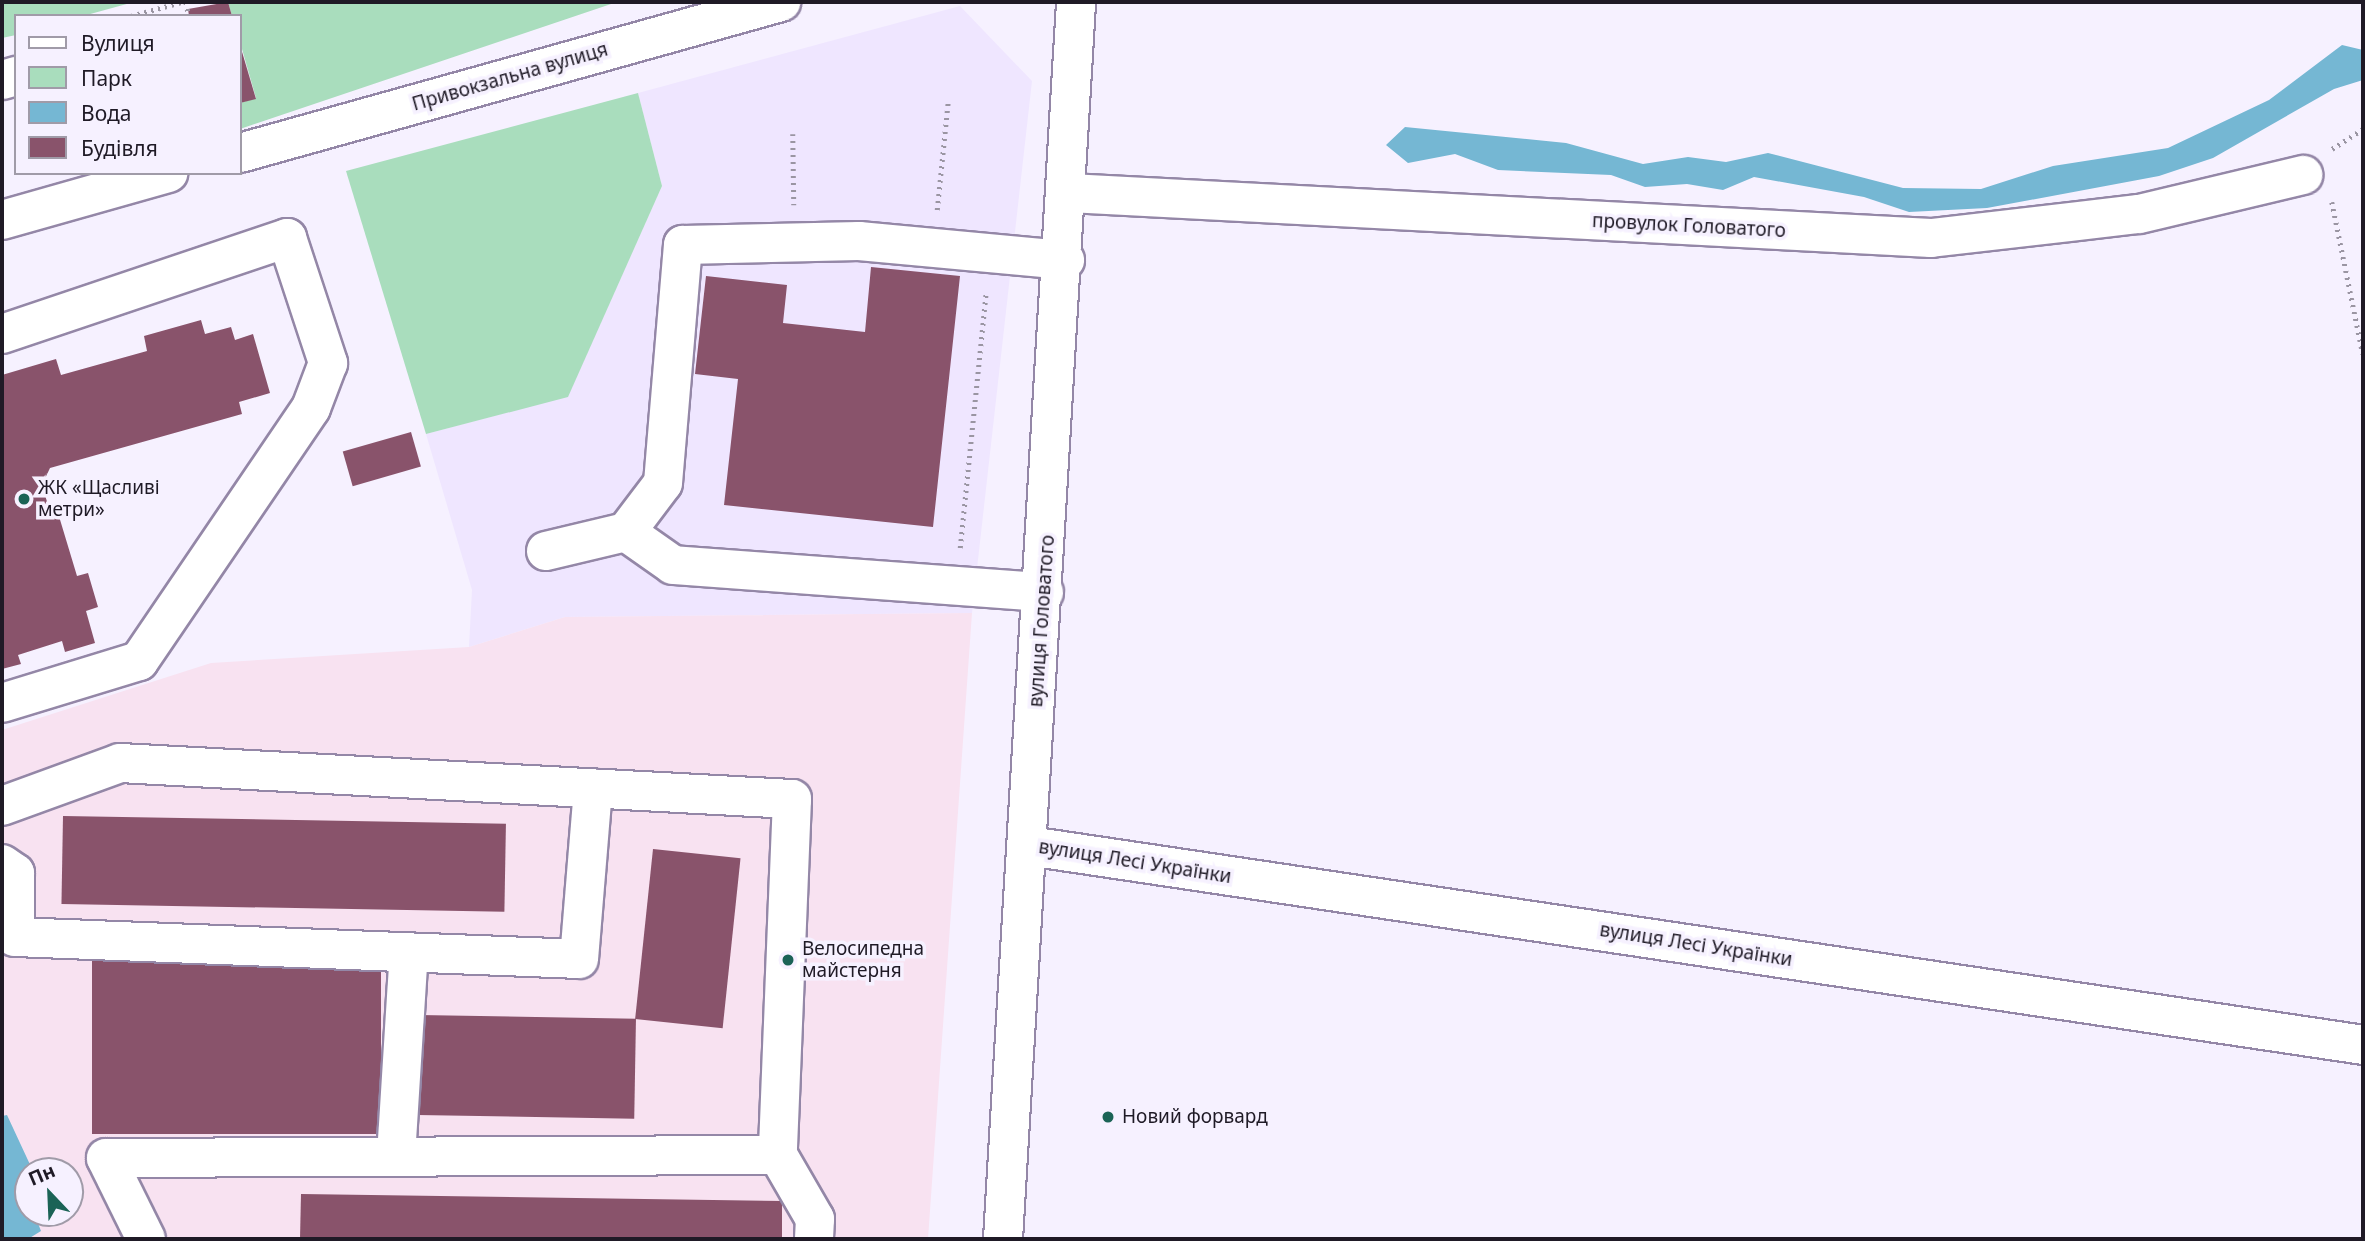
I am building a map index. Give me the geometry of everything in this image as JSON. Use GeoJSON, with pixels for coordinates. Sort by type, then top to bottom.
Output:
{"type":"FeatureCollection","features":[{"type":"Feature","properties":{"kind":"street","name":"Привокзальна вулиця"},"geometry":{"type":"LineString","coordinates":[[242,152],[781,2]]}},
{"type":"Feature","properties":{"kind":"street","name":"вулиця Головатого"},"geometry":{"type":"LineString","coordinates":[[1003,1239],[1069,193],[1076,2]]}},
{"type":"Feature","properties":{"kind":"street"},"geometry":{"type":"LineString","coordinates":[[2,220],[161,175]]}},
{"type":"Feature","properties":{"kind":"street","name":"провулок Головатого"},"geometry":{"type":"LineString","coordinates":[[1069,193],[1931,238],[2139,214],[2303,176]]}},
{"type":"Feature","properties":{"kind":"street"},"geometry":{"type":"LineString","coordinates":[[2,334],[287,238],[328,363],[311,408],[139,662],[2,703]]}},
{"type":"Feature","properties":{"kind":"street"},"geometry":{"type":"LineString","coordinates":[[546,551],[626,532],[663,483],[683,245],[859,241],[1065,260]]}},
{"type":"Feature","properties":{"kind":"street"},"geometry":{"type":"LineString","coordinates":[[626,532],[673,565],[1044,592]]}},
{"type":"Feature","properties":{"kind":"street"},"geometry":{"type":"LineString","coordinates":[[2,806],[120,763],[792,799],[778,1155],[815,1219],[814,1239]]}},
{"type":"Feature","properties":{"kind":"street"},"geometry":{"type":"LineString","coordinates":[[2,864],[15,873],[15,937],[579,959],[593,789]]}},
{"type":"Feature","properties":{"kind":"street","name":"вулиця Лесі Українки"},"geometry":{"type":"LineString","coordinates":[[1029,846],[2363,1045]]}},
{"type":"Feature","properties":{"kind":"street"},"geometry":{"type":"LineString","coordinates":[[396,1156],[408,952]]}},
{"type":"Feature","properties":{"kind":"street"},"geometry":{"type":"LineString","coordinates":[[146,1239],[106,1157],[778,1155]]}},
{"type":"Feature","properties":{"kind":"path"},"geometry":{"type":"LineString","coordinates":[[139,14],[184,2]]}},
{"type":"Feature","properties":{"kind":"path"},"geometry":{"type":"LineString","coordinates":[[937,216],[948,102]]}},
{"type":"Feature","properties":{"kind":"path"},"geometry":{"type":"LineString","coordinates":[[793,134],[794,210]]}},
{"type":"Feature","properties":{"kind":"path"},"geometry":{"type":"LineString","coordinates":[[2303,176],[2333,203],[2363,354]]}},
{"type":"Feature","properties":{"kind":"path"},"geometry":{"type":"LineString","coordinates":[[956,587],[990,253]]}},
{"type":"Feature","properties":{"kind":"shaded area"},"geometry":{"type":"Polygon","coordinates":[[[960,6],[1032,81],[972,613],[565,617],[469,647],[472,590],[426,434],[568,396],[662,186],[638,93],[960,6]]]}},
{"type":"Feature","properties":{"kind":"shaded area"},"geometry":{"type":"Polygon","coordinates":[[[972,613],[928,1239],[2,1239],[2,730],[211,663],[469,647],[565,617],[972,613]]]}},
{"type":"Feature","properties":{"kind":"green space"},"geometry":{"type":"Polygon","coordinates":[[[2,2],[134,2],[90,14],[14,14],[14,35],[2,38],[2,2]]]}},
{"type":"Feature","properties":{"kind":"green space"},"geometry":{"type":"Polygon","coordinates":[[[228,2],[617,2],[242,128],[242,102],[256,98],[242,49],[242,14],[231,14],[228,2]]]}},
{"type":"Feature","properties":{"kind":"green space"},"geometry":{"type":"Polygon","coordinates":[[[638,93],[662,186],[568,397],[426,434],[346,171],[638,93]]]}},
{"type":"Feature","properties":{"kind":"water"},"geometry":{"type":"Polygon","coordinates":[[[2342,45],[2363,50],[2363,80],[2334,89],[2213,158],[2159,176],[1987,208],[1909,212],[1864,197],[1754,177],[1723,190],[1687,184],[1645,187],[1611,175],[1498,170],[1455,154],[1408,163],[1386,145],[1405,127],[1566,143],[1643,164],[1688,157],[1726,162],[1768,153],[1903,188],[1981,189],[2053,166],[2168,148],[2269,100],[2342,45]]]}},
{"type":"Feature","properties":{"kind":"water"},"geometry":{"type":"Polygon","coordinates":[[[7,1115],[26,1157],[14,1157],[14,1227],[39,1227],[41,1231],[28,1239],[2,1239],[2,1116],[7,1115]]]}},
{"type":"Feature","properties":{"kind":"building"},"geometry":{"type":"Polygon","coordinates":[[[228,2],[231,14],[189,14],[188,9],[228,2]]]}},
{"type":"Feature","properties":{"kind":"building"},"geometry":{"type":"Polygon","coordinates":[[[242,52],[256,99],[242,102],[242,52]]]}},
{"type":"Feature","properties":{"kind":"building"},"geometry":{"type":"Polygon","coordinates":[[[871,267],[960,276],[933,527],[724,505],[738,379],[695,374],[706,276],[787,285],[783,323],[865,332],[871,267]]]}},
{"type":"Feature","properties":{"kind":"building","name":"ЖК «Щасливі метри»"},"geometry":{"type":"Polygon","coordinates":[[[201,320],[205,334],[231,327],[235,340],[253,334],[270,393],[239,402],[242,414],[50,468],[42,485],[51,515],[58,513],[77,576],[88,573],[98,607],[86,611],[95,643],[65,652],[62,641],[18,655],[21,664],[2,669],[2,375],[56,359],[61,375],[147,351],[144,336],[201,320]]]}},
{"type":"Feature","properties":{"kind":"building"},"geometry":{"type":"Polygon","coordinates":[[[411,432],[421,467],[353,486],[343,452],[411,432]]]}},
{"type":"Feature","properties":{"kind":"building"},"geometry":{"type":"Polygon","coordinates":[[[63,816],[506,824],[504,912],[61,904],[63,816]]]}},
{"type":"Feature","properties":{"kind":"building"},"geometry":{"type":"Polygon","coordinates":[[[653,849],[741,858],[723,1028],[635,1019],[653,849]]]}},
{"type":"Feature","properties":{"kind":"building"},"geometry":{"type":"Polygon","coordinates":[[[92,959],[381,959],[381,1134],[92,1134],[92,959]]]}},
{"type":"Feature","properties":{"kind":"building"},"geometry":{"type":"Polygon","coordinates":[[[419,1015],[636,1019],[634,1119],[417,1115],[419,1015]]]}},
{"type":"Feature","properties":{"kind":"building"},"geometry":{"type":"Polygon","coordinates":[[[301,1194],[782,1201],[782,1239],[300,1239],[301,1194]]]}},
{"type":"Feature","properties":{"kind":"place","name":"ЖК «Щасливі метри»"},"geometry":{"type":"Point","coordinates":[24,499]}},
{"type":"Feature","properties":{"kind":"place","name":"Велосипедна майстерня"},"geometry":{"type":"Point","coordinates":[788,960]}},
{"type":"Feature","properties":{"kind":"place","name":"Новий форвард"},"geometry":{"type":"Point","coordinates":[1108,1117]}}]}
